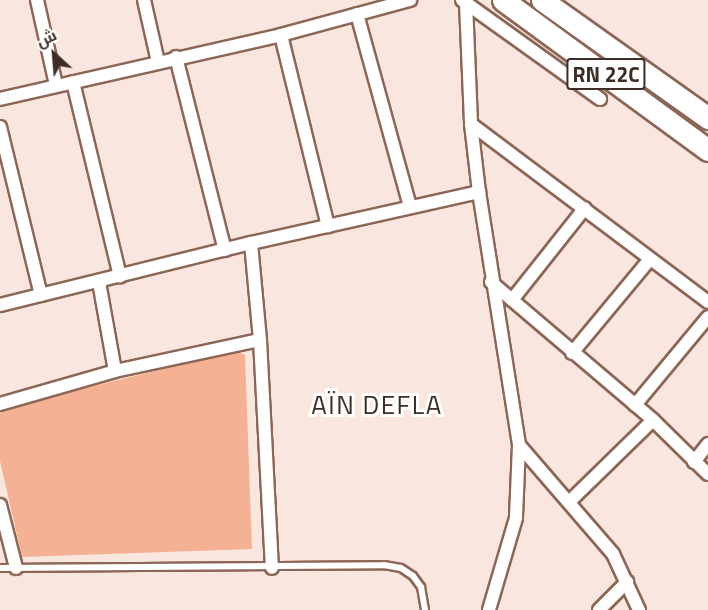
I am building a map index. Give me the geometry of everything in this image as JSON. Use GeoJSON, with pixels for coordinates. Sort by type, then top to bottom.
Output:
{"type":"FeatureCollection","features":[{"type":"Feature","properties":{"kind":"highway","name":"RN 22C"},"geometry":{"type":"LineString","coordinates":[[503,0],[708,150]]}},
{"type":"Feature","properties":{"kind":"highway","name":"RN 22C"},"geometry":{"type":"LineString","coordinates":[[542,0],[708,117]]}},
{"type":"Feature","properties":{"kind":"street"},"geometry":{"type":"LineString","coordinates":[[37,0],[56,85]]}},
{"type":"Feature","properties":{"kind":"street"},"geometry":{"type":"LineString","coordinates":[[144,0],[158,62]]}},
{"type":"Feature","properties":{"kind":"street"},"geometry":{"type":"LineString","coordinates":[[0,99],[176,57],[281,35],[410,0]]}},
{"type":"Feature","properties":{"kind":"street"},"geometry":{"type":"LineString","coordinates":[[464,1],[600,99]]}},
{"type":"Feature","properties":{"kind":"street"},"geometry":{"type":"LineString","coordinates":[[464,1],[471,124],[479,192],[491,282],[519,445],[516,518],[489,610]]}},
{"type":"Feature","properties":{"kind":"street"},"geometry":{"type":"LineString","coordinates":[[357,14],[410,207]]}},
{"type":"Feature","properties":{"kind":"street"},"geometry":{"type":"LineString","coordinates":[[281,35],[328,226]]}},
{"type":"Feature","properties":{"kind":"street"},"geometry":{"type":"LineString","coordinates":[[176,57],[225,250]]}},
{"type":"Feature","properties":{"kind":"street"},"geometry":{"type":"LineString","coordinates":[[73,82],[120,276]]}},
{"type":"Feature","properties":{"kind":"street"},"geometry":{"type":"LineString","coordinates":[[471,124],[708,302]]}},
{"type":"Feature","properties":{"kind":"street"},"geometry":{"type":"LineString","coordinates":[[0,127],[41,296]]}},
{"type":"Feature","properties":{"kind":"street"},"geometry":{"type":"LineString","coordinates":[[0,305],[251,243],[479,192]]}},
{"type":"Feature","properties":{"kind":"street"},"geometry":{"type":"LineString","coordinates":[[512,300],[585,208]]}},
{"type":"Feature","properties":{"kind":"street"},"geometry":{"type":"LineString","coordinates":[[251,243],[261,340],[272,568]]}},
{"type":"Feature","properties":{"kind":"street"},"geometry":{"type":"LineString","coordinates":[[572,353],[650,258]]}},
{"type":"Feature","properties":{"kind":"street"},"geometry":{"type":"LineString","coordinates":[[99,282],[115,371]]}},
{"type":"Feature","properties":{"kind":"street"},"geometry":{"type":"LineString","coordinates":[[491,282],[653,420],[708,474]]}},
{"type":"Feature","properties":{"kind":"street"},"geometry":{"type":"LineString","coordinates":[[635,405],[708,317]]}},
{"type":"Feature","properties":{"kind":"street"},"geometry":{"type":"LineString","coordinates":[[0,404],[115,371],[261,340]]}},
{"type":"Feature","properties":{"kind":"street"},"geometry":{"type":"LineString","coordinates":[[569,502],[653,420]]}},
{"type":"Feature","properties":{"kind":"street"},"geometry":{"type":"LineString","coordinates":[[694,462],[708,444]]}},
{"type":"Feature","properties":{"kind":"street"},"geometry":{"type":"LineString","coordinates":[[519,445],[613,554],[639,610]]}},
{"type":"Feature","properties":{"kind":"street"},"geometry":{"type":"LineString","coordinates":[[0,505],[16,568]]}},
{"type":"Feature","properties":{"kind":"street"},"geometry":{"type":"LineString","coordinates":[[599,610],[627,582]]}},
{"type":"Feature","properties":{"kind":"lane"},"geometry":{"type":"LineString","coordinates":[[0,568],[402,568],[421,587],[425,610]]}},
{"type":"Feature","properties":{"kind":"shaded area"},"geometry":{"type":"Polygon","coordinates":[[[237,351],[245,355],[252,549],[22,557],[0,461],[0,409],[237,351]]]}},
{"type":"Feature","properties":{"kind":"district","name":"AÏN DEFLA"},"geometry":{"type":"Point","coordinates":[377,405]}}]}
